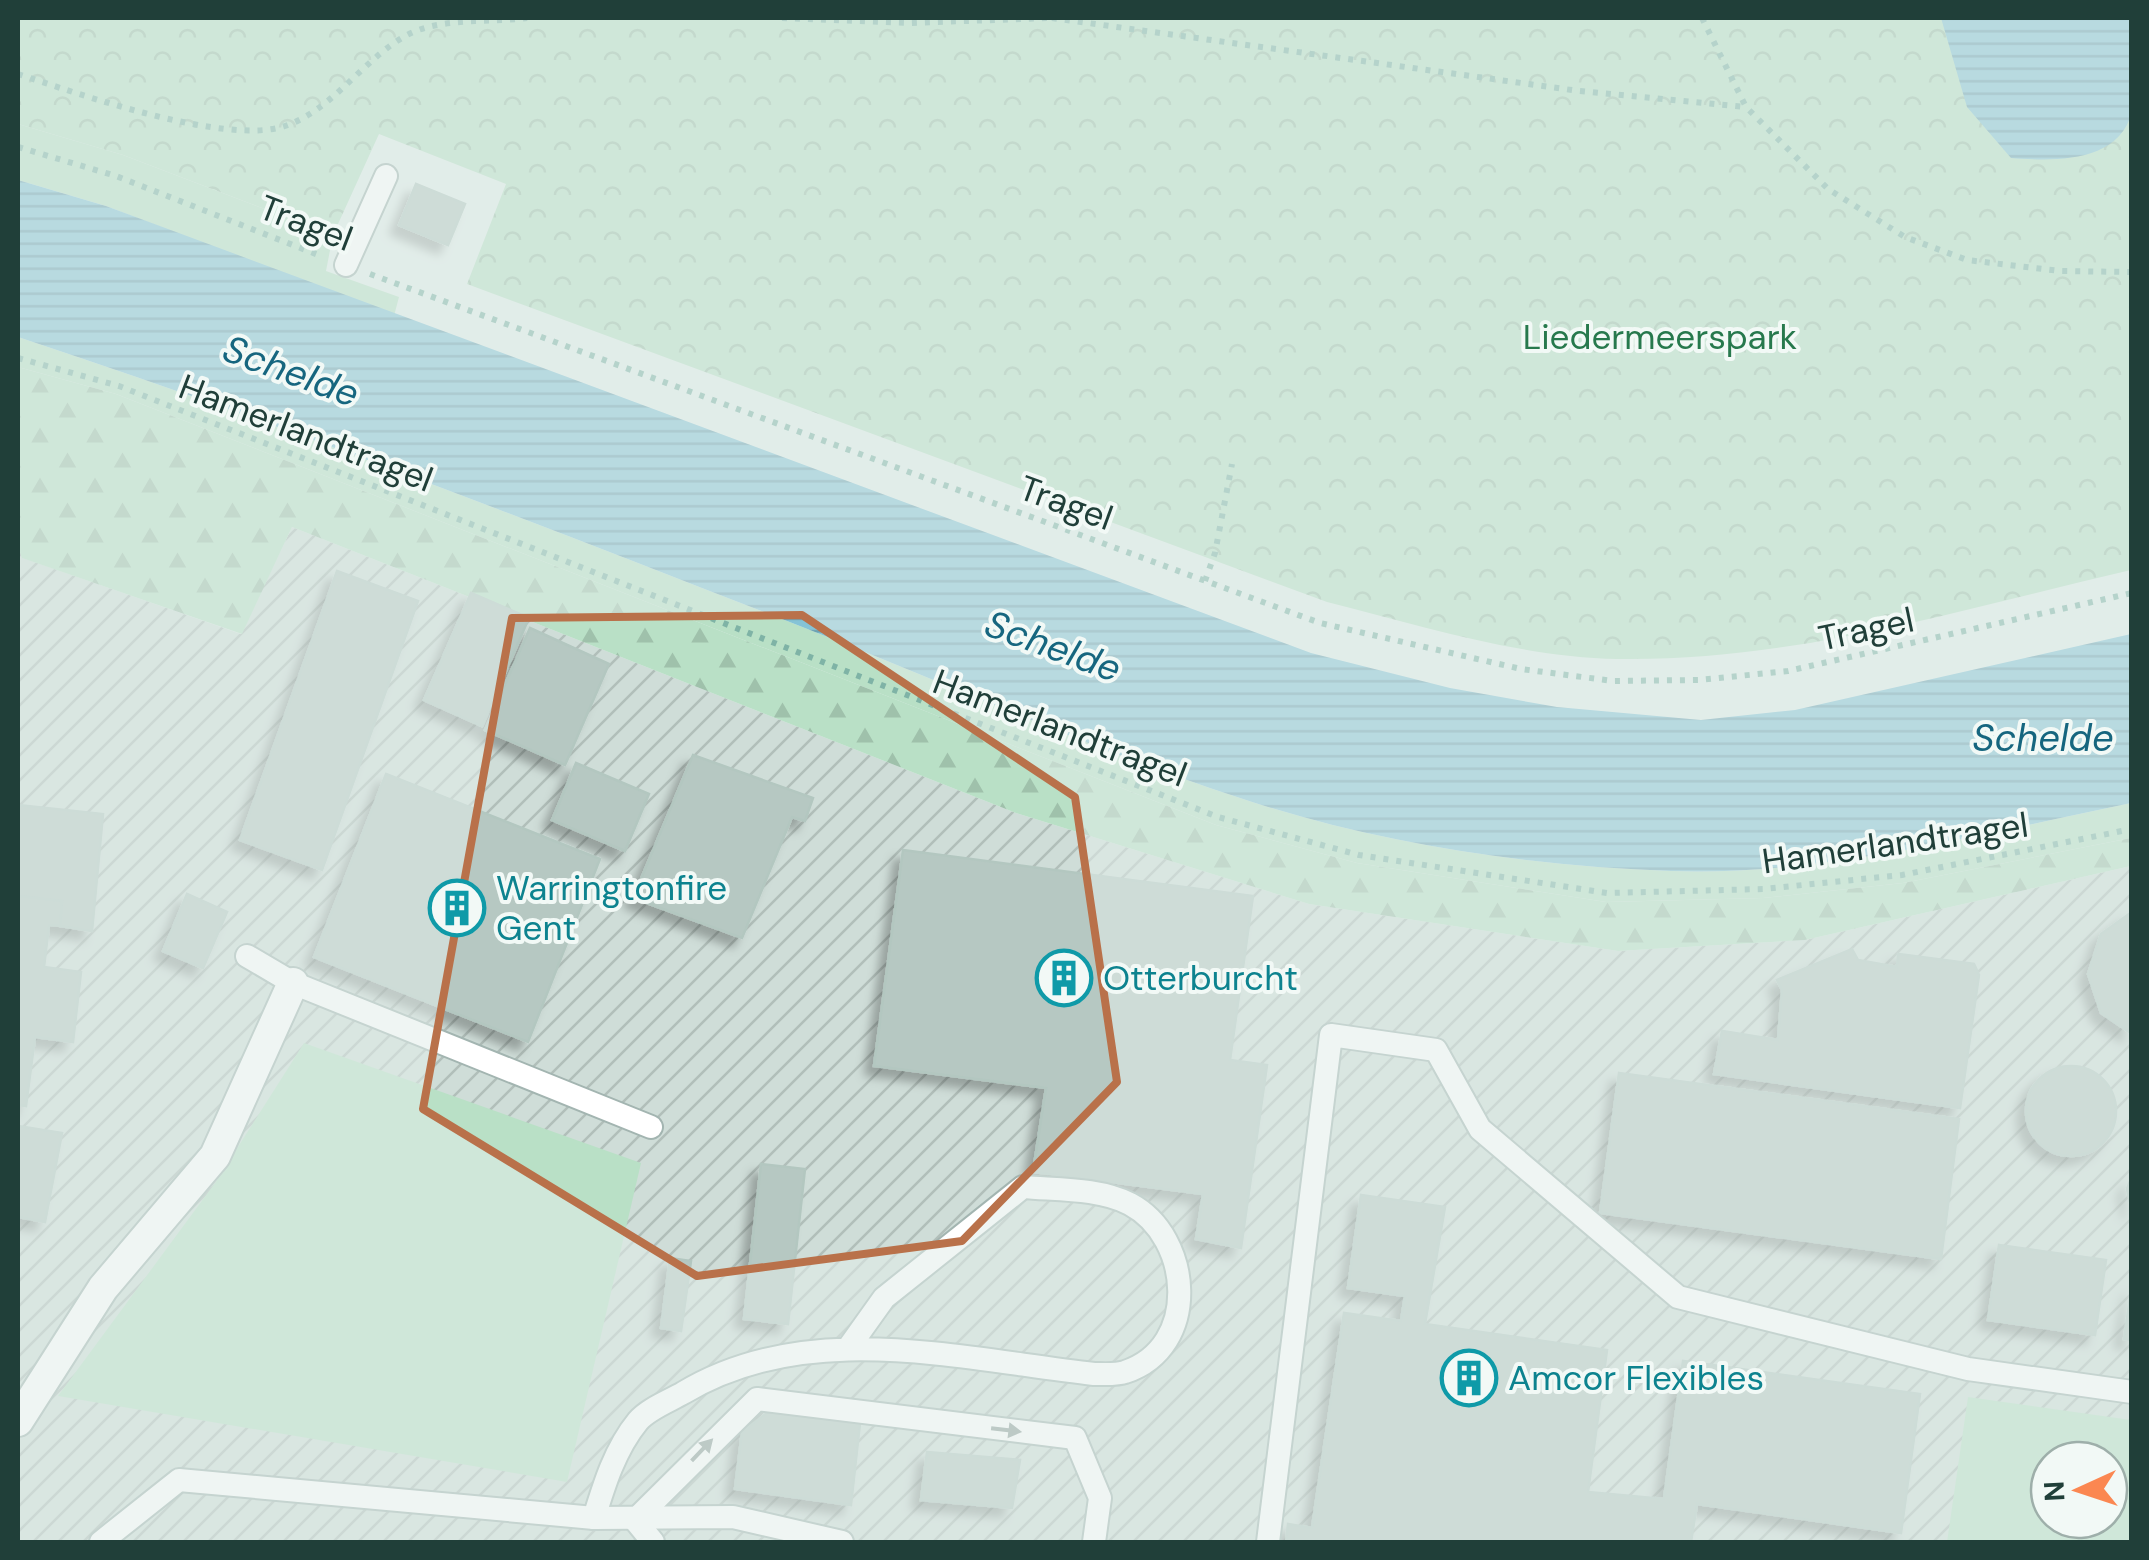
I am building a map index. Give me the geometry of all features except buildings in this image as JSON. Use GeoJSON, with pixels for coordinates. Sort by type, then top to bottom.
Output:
{"type":"FeatureCollection","features":[{"type":"Feature","properties":{"kind":"street"},"geometry":{"type":"LineString","coordinates":[[18,1421],[104,1288],[215,1156],[293,983]]}},
{"type":"Feature","properties":{"kind":"lane"},"geometry":{"type":"LineString","coordinates":[[346,266],[386,176]]}},
{"type":"Feature","properties":{"kind":"lane"},"geometry":{"type":"LineString","coordinates":[[247,956],[293,983],[650,1127]]}},
{"type":"Feature","properties":{"kind":"lane"},"geometry":{"type":"LineString","coordinates":[[1268,1542],[1331,1035],[1436,1050],[1480,1130],[1678,1297],[1968,1368],[2132,1392]]}},
{"type":"Feature","properties":{"kind":"lane"},"geometry":{"type":"LineString","coordinates":[[594,1518],[608,1473],[640,1419],[706,1378],[794,1352],[848,1346],[1094,1374],[1124,1372],[1152,1356],[1170,1334],[1178,1312],[1178,1268],[1164,1230],[1126,1202],[1092,1193],[1023,1187],[884,1298],[848,1346]]}},
{"type":"Feature","properties":{"kind":"lane"},"geometry":{"type":"LineString","coordinates":[[635,1520],[758,1400],[1075,1438],[1100,1498],[1094,1542]]}},
{"type":"Feature","properties":{"kind":"lane"},"geometry":{"type":"LineString","coordinates":[[101,1542],[179,1480],[594,1518],[734,1517],[842,1542]]}},
{"type":"Feature","properties":{"kind":"lane"},"geometry":{"type":"LineString","coordinates":[[635,1520],[653,1542]]}},
{"type":"Feature","properties":{"kind":"path"},"geometry":{"type":"LineString","coordinates":[[18,74],[194,124],[244,131],[284,126],[318,108],[360,69],[408,35],[436,26],[527,18]]}},
{"type":"Feature","properties":{"kind":"path"},"geometry":{"type":"LineString","coordinates":[[782,18],[910,22],[1051,18],[1579,91],[1746,108]]}},
{"type":"Feature","properties":{"kind":"path"},"geometry":{"type":"LineString","coordinates":[[1702,18],[1746,108],[1828,189],[1905,237],[1966,260],[2060,270],[2132,272]]}},
{"type":"Feature","properties":{"kind":"path","name":"Tragel"},"geometry":{"type":"LineString","coordinates":[[18,147],[116,176],[346,266],[1320,623],[1399,644],[1612,682],[1699,680],[1788,671],[2132,594]]}},
{"type":"Feature","properties":{"kind":"path","name":"Hamerlandtragel"},"geometry":{"type":"LineString","coordinates":[[18,358],[118,386],[1218,817],[1359,855],[1607,893],[1763,889],[1902,874],[2132,829]]}},
{"type":"Feature","properties":{"kind":"path"},"geometry":{"type":"LineString","coordinates":[[1205,581],[1215,553],[1232,464]]}},
{"type":"Feature","properties":{"kind":"highlighted area"},"geometry":{"type":"Polygon","coordinates":[[[802,615],[1075,797],[1117,1082],[962,1241],[697,1276],[423,1109],[512,618],[802,615]]]}},
{"type":"Feature","properties":{"kind":"shaded area"},"geometry":{"type":"Polygon","coordinates":[[[292,527],[1016,813],[1309,904],[1618,951],[1805,940],[2131,866],[2131,1542],[18,1542],[18,547],[23,558],[241,634],[292,527]]]}},
{"type":"Feature","properties":{"kind":"green space","name":"Liedermeerspark"},"geometry":{"type":"Polygon","coordinates":[[[18,18],[2131,18],[2131,570],[1877,630],[1748,652],[1683,658],[1617,659],[1544,653],[1398,621],[1327,602],[467,284],[506,184],[379,134],[333,235],[123,155],[18,124],[18,18]]]}},
{"type":"Feature","properties":{"kind":"green space"},"geometry":{"type":"Polygon","coordinates":[[[18,124],[123,155],[333,235],[326,271],[399,297],[394,316],[106,206],[18,180],[18,124]]]}},
{"type":"Feature","properties":{"kind":"green space"},"geometry":{"type":"Polygon","coordinates":[[[18,337],[220,406],[521,518],[1130,759],[1234,796],[1340,827],[1505,857],[1671,871],[1729,871],[1845,860],[2131,803],[2131,838],[1903,883],[1763,898],[1606,902],[1357,863],[1216,825],[116,394],[18,367],[18,337]]]}},
{"type":"Feature","properties":{"kind":"green space"},"geometry":{"type":"Polygon","coordinates":[[[18,367],[116,394],[1216,825],[1357,863],[1606,902],[1763,898],[1903,883],[2131,838],[2131,866],[1805,940],[1618,951],[1309,904],[1016,813],[292,527],[242,634],[22,558],[18,547],[18,367]]]}},
{"type":"Feature","properties":{"kind":"green space"},"geometry":{"type":"Polygon","coordinates":[[[304,1043],[641,1163],[567,1482],[58,1396],[215,1183],[304,1043]]]}},
{"type":"Feature","properties":{"kind":"green space"},"geometry":{"type":"Polygon","coordinates":[[[1968,1397],[2131,1420],[2131,1542],[1947,1542],[1968,1397]]]}},
{"type":"Feature","properties":{"kind":"water"},"geometry":{"type":"Polygon","coordinates":[[[1941,18],[2131,18],[2135,90],[2125,129],[2113,142],[2082,156],[2011,158],[1967,107],[1941,18]]]}},
{"type":"Feature","properties":{"kind":"water","name":"Schelde"},"geometry":{"type":"Polygon","coordinates":[[[18,180],[106,206],[1311,653],[1450,688],[1557,707],[1701,720],[1795,710],[2131,634],[2131,803],[1845,860],[1729,871],[1616,868],[1505,857],[1395,839],[1287,813],[1130,759],[421,480],[18,337],[18,180]]]}},
{"type":"Feature","properties":{"kind":"place","name":"Warringtonfire Gent"},"geometry":{"type":"Point","coordinates":[457,908]}},
{"type":"Feature","properties":{"kind":"place","name":"Otterburcht"},"geometry":{"type":"Point","coordinates":[1064,978]}},
{"type":"Feature","properties":{"kind":"place","name":"Amcor Flexibles"},"geometry":{"type":"Point","coordinates":[1469,1378]}}]}
